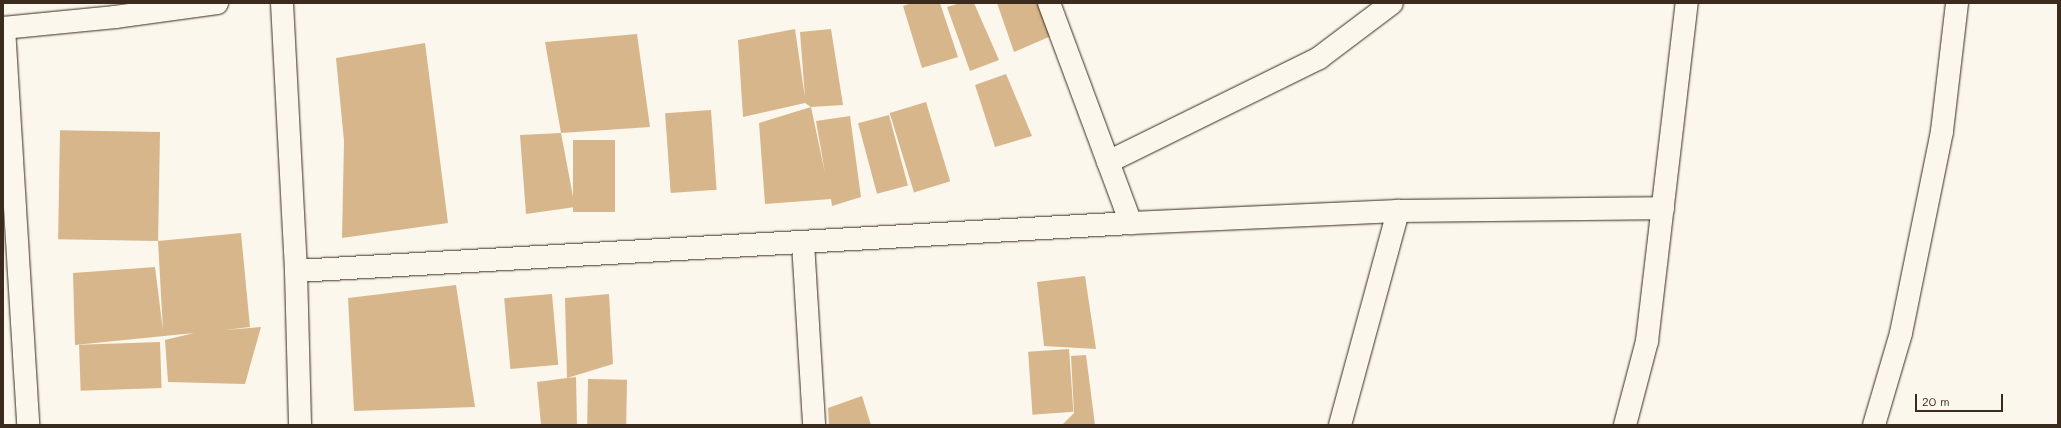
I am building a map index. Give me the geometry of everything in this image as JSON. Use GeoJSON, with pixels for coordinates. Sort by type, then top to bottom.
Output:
{"type":"FeatureCollection","features":[{"type":"Feature","properties":{"kind":"street"},"geometry":{"type":"LineString","coordinates":[[28,425],[3,28],[115,17],[217,3]]}},
{"type":"Feature","properties":{"kind":"street"},"geometry":{"type":"LineString","coordinates":[[282,3],[296,271],[300,425]]}},
{"type":"Feature","properties":{"kind":"street"},"geometry":{"type":"LineString","coordinates":[[1049,3],[1131,223]]}},
{"type":"Feature","properties":{"kind":"street"},"geometry":{"type":"LineString","coordinates":[[1108,162],[1319,58],[1392,3]]}},
{"type":"Feature","properties":{"kind":"street"},"geometry":{"type":"LineString","coordinates":[[1625,425],[1647,340],[1687,3]]}},
{"type":"Feature","properties":{"kind":"street"},"geometry":{"type":"LineString","coordinates":[[1874,425],[1901,333],[1941,139],[1957,3]]}},
{"type":"Feature","properties":{"kind":"street"},"geometry":{"type":"LineString","coordinates":[[296,271],[1131,223],[1398,211],[1663,208]]}},
{"type":"Feature","properties":{"kind":"street"},"geometry":{"type":"LineString","coordinates":[[1340,425],[1398,211]]}},
{"type":"Feature","properties":{"kind":"street"},"geometry":{"type":"LineString","coordinates":[[803,243],[814,425]]}},
{"type":"Feature","properties":{"kind":"building"},"geometry":{"type":"Polygon","coordinates":[[[912,3],[940,3],[958,57],[922,68],[903,6],[912,3]]]}},
{"type":"Feature","properties":{"kind":"building"},"geometry":{"type":"Polygon","coordinates":[[[960,3],[974,3],[999,60],[970,71],[947,7],[960,3]]]}},
{"type":"Feature","properties":{"kind":"building"},"geometry":{"type":"Polygon","coordinates":[[[997,3],[1040,3],[1051,36],[1014,52],[997,3]]]}},
{"type":"Feature","properties":{"kind":"building"},"geometry":{"type":"Polygon","coordinates":[[[795,29],[805,98],[800,32],[831,29],[843,105],[811,107],[805,103],[743,117],[738,40],[795,29]]]}},
{"type":"Feature","properties":{"kind":"building"},"geometry":{"type":"Polygon","coordinates":[[[637,34],[650,127],[561,133],[545,42],[637,34]]]}},
{"type":"Feature","properties":{"kind":"building"},"geometry":{"type":"Polygon","coordinates":[[[425,43],[448,223],[342,238],[344,141],[336,58],[425,43]]]}},
{"type":"Feature","properties":{"kind":"building"},"geometry":{"type":"Polygon","coordinates":[[[1006,74],[1032,136],[995,147],[975,85],[1006,74]]]}},
{"type":"Feature","properties":{"kind":"building"},"geometry":{"type":"Polygon","coordinates":[[[926,102],[950,181],[914,192],[890,113],[926,102]]]}},
{"type":"Feature","properties":{"kind":"building"},"geometry":{"type":"Polygon","coordinates":[[[811,107],[825,173],[816,121],[850,116],[861,197],[832,206],[831,199],[765,204],[759,123],[811,107]]]}},
{"type":"Feature","properties":{"kind":"building"},"geometry":{"type":"Polygon","coordinates":[[[711,110],[717,190],[671,193],[665,113],[711,110]]]}},
{"type":"Feature","properties":{"kind":"building"},"geometry":{"type":"Polygon","coordinates":[[[889,115],[908,186],[877,194],[858,123],[889,115]]]}},
{"type":"Feature","properties":{"kind":"building"},"geometry":{"type":"Polygon","coordinates":[[[60,130],[160,132],[158,241],[58,239],[60,130]]]}},
{"type":"Feature","properties":{"kind":"building"},"geometry":{"type":"Polygon","coordinates":[[[561,133],[575,207],[526,214],[520,135],[561,133]]]}},
{"type":"Feature","properties":{"kind":"building"},"geometry":{"type":"Polygon","coordinates":[[[573,140],[615,140],[615,212],[573,212],[573,140]]]}},
{"type":"Feature","properties":{"kind":"building"},"geometry":{"type":"Polygon","coordinates":[[[241,233],[250,327],[225,330],[261,327],[245,384],[168,382],[165,340],[194,333],[75,345],[73,273],[155,267],[163,331],[158,241],[241,233]]]}},
{"type":"Feature","properties":{"kind":"building"},"geometry":{"type":"Polygon","coordinates":[[[1085,276],[1096,349],[1044,346],[1037,282],[1085,276]]]}},
{"type":"Feature","properties":{"kind":"building"},"geometry":{"type":"Polygon","coordinates":[[[456,285],[475,407],[354,411],[348,298],[456,285]]]}},
{"type":"Feature","properties":{"kind":"building"},"geometry":{"type":"Polygon","coordinates":[[[552,294],[558,365],[510,369],[504,298],[552,294]]]}},
{"type":"Feature","properties":{"kind":"building"},"geometry":{"type":"Polygon","coordinates":[[[609,294],[613,364],[567,378],[565,298],[609,294]]]}},
{"type":"Feature","properties":{"kind":"building"},"geometry":{"type":"Polygon","coordinates":[[[160,342],[162,388],[81,391],[79,345],[160,342]]]}},
{"type":"Feature","properties":{"kind":"building"},"geometry":{"type":"Polygon","coordinates":[[[1069,349],[1073,412],[1032,415],[1028,352],[1069,349]]]}},
{"type":"Feature","properties":{"kind":"building"},"geometry":{"type":"Polygon","coordinates":[[[1086,355],[1095,425],[1062,425],[1074,413],[1071,356],[1086,355]]]}},
{"type":"Feature","properties":{"kind":"building"},"geometry":{"type":"Polygon","coordinates":[[[576,377],[577,425],[541,425],[537,382],[576,377]]]}},
{"type":"Feature","properties":{"kind":"building"},"geometry":{"type":"Polygon","coordinates":[[[588,379],[627,380],[626,425],[587,425],[588,379]]]}},
{"type":"Feature","properties":{"kind":"building"},"geometry":{"type":"Polygon","coordinates":[[[862,396],[871,425],[829,425],[828,408],[862,396]]]}}]}
